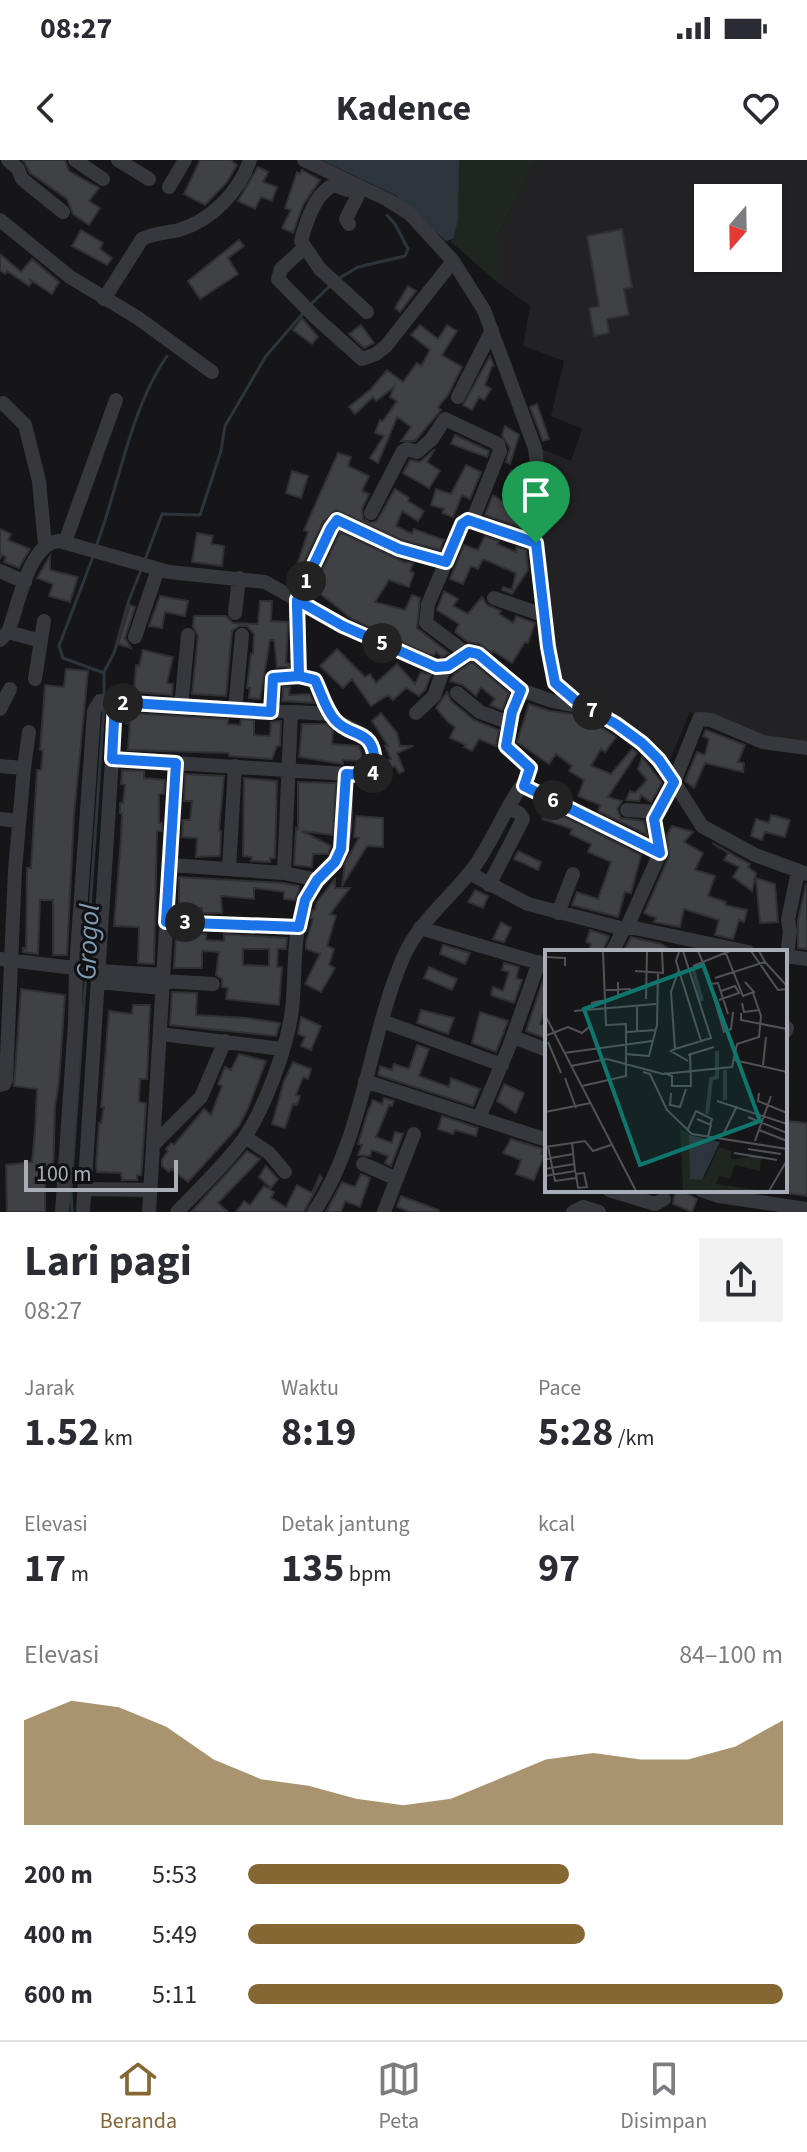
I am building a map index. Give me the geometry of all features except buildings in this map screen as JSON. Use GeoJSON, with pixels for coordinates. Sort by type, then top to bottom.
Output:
{"type":"FeatureCollection","features":[{"type":"Feature","properties":{"kind":"street"},"geometry":{"type":"LineString","coordinates":[[8,160],[18,169],[22,179],[63,212]]}},
{"type":"Feature","properties":{"kind":"street"},"geometry":{"type":"LineString","coordinates":[[75,160],[103,179]]}},
{"type":"Feature","properties":{"kind":"street"},"geometry":{"type":"LineString","coordinates":[[169,187],[185,160]]}},
{"type":"Feature","properties":{"kind":"street"},"geometry":{"type":"LineString","coordinates":[[104,299],[142,239],[188,227],[210,213],[233,194],[250,160]]}},
{"type":"Feature","properties":{"kind":"street"},"geometry":{"type":"LineString","coordinates":[[304,160],[403,209],[429,232],[453,261],[479,301],[535,448],[540,490],[534,526],[543,615],[555,683],[566,694],[642,743],[659,760],[702,826],[755,855],[802,872],[788,920],[786,950]]}},
{"type":"Feature","properties":{"kind":"street"},"geometry":{"type":"LineString","coordinates":[[121,161],[149,179]]}},
{"type":"Feature","properties":{"kind":"street"},"geometry":{"type":"LineString","coordinates":[[367,312],[335,284],[304,248],[301,238],[310,214],[328,187],[334,185],[358,195],[429,232]]}},
{"type":"Feature","properties":{"kind":"street"},"geometry":{"type":"LineString","coordinates":[[349,224],[346,219],[358,195]]}},
{"type":"Feature","properties":{"kind":"street"},"geometry":{"type":"LineString","coordinates":[[0,220],[70,277],[138,318],[212,372]]}},
{"type":"Feature","properties":{"kind":"street"},"geometry":{"type":"LineString","coordinates":[[304,248],[281,269],[278,279],[362,359],[386,346],[453,261]]}},
{"type":"Feature","properties":{"kind":"street"},"geometry":{"type":"LineString","coordinates":[[458,397],[492,330]]}},
{"type":"Feature","properties":{"kind":"street"},"geometry":{"type":"LineString","coordinates":[[65,542],[116,400]]}},
{"type":"Feature","properties":{"kind":"street"},"geometry":{"type":"LineString","coordinates":[[3,403],[25,425],[39,481],[45,545]]}},
{"type":"Feature","properties":{"kind":"street"},"geometry":{"type":"LineString","coordinates":[[371,513],[403,451],[417,452],[423,448],[445,419],[498,444],[500,451],[473,519],[462,524],[428,604],[426,623],[466,653]]}},
{"type":"Feature","properties":{"kind":"street"},"geometry":{"type":"LineString","coordinates":[[473,519],[536,543]]}},
{"type":"Feature","properties":{"kind":"street"},"geometry":{"type":"LineString","coordinates":[[299,676],[297,600],[337,520],[399,549],[446,562]]}},
{"type":"Feature","properties":{"kind":"street"},"geometry":{"type":"LineString","coordinates":[[41,641],[4,636],[34,558],[53,541],[90,548],[153,568],[273,585],[364,636],[425,663],[444,668]]}},
{"type":"Feature","properties":{"kind":"street"},"geometry":{"type":"LineString","coordinates":[[135,637],[153,568]]}},
{"type":"Feature","properties":{"kind":"street"},"geometry":{"type":"LineString","coordinates":[[0,571],[25,582]]}},
{"type":"Feature","properties":{"kind":"street"},"geometry":{"type":"LineString","coordinates":[[235,613],[239,578]]}},
{"type":"Feature","properties":{"kind":"street"},"geometry":{"type":"LineString","coordinates":[[494,598],[543,615]]}},
{"type":"Feature","properties":{"kind":"street"},"geometry":{"type":"LineString","coordinates":[[35,679],[44,621]]}},
{"type":"Feature","properties":{"kind":"street"},"geometry":{"type":"LineString","coordinates":[[181,707],[188,635]]}},
{"type":"Feature","properties":{"kind":"street"},"geometry":{"type":"LineString","coordinates":[[235,710],[242,635]]}},
{"type":"Feature","properties":{"kind":"street"},"geometry":{"type":"LineString","coordinates":[[416,713],[434,696],[444,668],[472,651],[521,690],[552,701],[586,707]]}},
{"type":"Feature","properties":{"kind":"street"},"geometry":{"type":"LineString","coordinates":[[112,759],[346,774],[373,773],[373,753],[366,737],[339,723],[331,714],[315,680],[299,676],[273,678],[271,712]]}},
{"type":"Feature","properties":{"kind":"street"},"geometry":{"type":"LineString","coordinates":[[0,709],[10,689]]}},
{"type":"Feature","properties":{"kind":"street"},"geometry":{"type":"LineString","coordinates":[[314,1212],[347,1142],[404,955],[420,928],[469,873],[518,790],[524,786],[530,768],[506,746],[513,709],[521,690]]}},
{"type":"Feature","properties":{"kind":"street"},"geometry":{"type":"LineString","coordinates":[[457,693],[480,712],[510,723]]}},
{"type":"Feature","properties":{"kind":"street"},"geometry":{"type":"LineString","coordinates":[[62,1212],[94,711],[97,704],[108,701],[331,714]]}},
{"type":"Feature","properties":{"kind":"street"},"geometry":{"type":"LineString","coordinates":[[83,1212],[112,759],[108,701]]}},
{"type":"Feature","properties":{"kind":"street"},"geometry":{"type":"LineString","coordinates":[[284,873],[291,713]]}},
{"type":"Feature","properties":{"kind":"street"},"geometry":{"type":"LineString","coordinates":[[613,950],[660,853],[653,823],[674,782],[697,722],[702,718],[763,742],[807,748]]}},
{"type":"Feature","properties":{"kind":"street"},"geometry":{"type":"LineString","coordinates":[[0,1085],[6,1080],[8,870],[19,821],[29,732]]}},
{"type":"Feature","properties":{"kind":"street"},"geometry":{"type":"LineString","coordinates":[[149,1212],[176,763]]}},
{"type":"Feature","properties":{"kind":"street"},"geometry":{"type":"LineString","coordinates":[[0,766],[24,768]]}},
{"type":"Feature","properties":{"kind":"street"},"geometry":{"type":"LineString","coordinates":[[229,869],[235,766]]}},
{"type":"Feature","properties":{"kind":"street"},"geometry":{"type":"LineString","coordinates":[[177,1212],[245,1137],[265,1095],[292,1011],[295,948],[305,900],[317,880],[332,867],[341,849],[346,774]]}},
{"type":"Feature","properties":{"kind":"street"},"geometry":{"type":"LineString","coordinates":[[524,786],[660,853]]}},
{"type":"Feature","properties":{"kind":"street"},"geometry":{"type":"LineString","coordinates":[[489,885],[523,819],[509,808]]}},
{"type":"Feature","properties":{"kind":"street"},"geometry":{"type":"LineString","coordinates":[[627,810],[657,812]]}},
{"type":"Feature","properties":{"kind":"street"},"geometry":{"type":"LineString","coordinates":[[0,819],[19,821]]}},
{"type":"Feature","properties":{"kind":"street"},"geometry":{"type":"LineString","coordinates":[[170,865],[284,873],[317,880]]}},
{"type":"Feature","properties":{"kind":"street"},"geometry":{"type":"LineString","coordinates":[[469,873],[528,904],[558,913],[738,950]]}},
{"type":"Feature","properties":{"kind":"street"},"geometry":{"type":"LineString","coordinates":[[558,913],[573,874]]}},
{"type":"Feature","properties":{"kind":"street"},"geometry":{"type":"LineString","coordinates":[[166,922],[299,927]]}},
{"type":"Feature","properties":{"kind":"street"},"geometry":{"type":"LineString","coordinates":[[420,928],[543,964],[479,1118]]}},
{"type":"Feature","properties":{"kind":"street"},"geometry":{"type":"LineString","coordinates":[[787,956],[807,959]]}},
{"type":"Feature","properties":{"kind":"street"},"geometry":{"type":"LineString","coordinates":[[6,960],[77,968],[97,975],[213,984]]}},
{"type":"Feature","properties":{"kind":"street"},"geometry":{"type":"LineString","coordinates":[[382,1021],[502,1065]]}},
{"type":"Feature","properties":{"kind":"street"},"geometry":{"type":"LineString","coordinates":[[161,1034],[282,1049]]}},
{"type":"Feature","properties":{"kind":"street"},"geometry":{"type":"LineString","coordinates":[[513,1037],[545,1049]]}},
{"type":"Feature","properties":{"kind":"street"},"geometry":{"type":"LineString","coordinates":[[153,1145],[201,1097],[225,1041]]}},
{"type":"Feature","properties":{"kind":"street"},"geometry":{"type":"LineString","coordinates":[[365,1081],[545,1139]]}},
{"type":"Feature","properties":{"kind":"street"},"geometry":{"type":"LineString","coordinates":[[387,1211],[414,1134]]}},
{"type":"Feature","properties":{"kind":"street"},"geometry":{"type":"LineString","coordinates":[[245,1137],[269,1153],[285,1172]]}},
{"type":"Feature","properties":{"kind":"street"},"geometry":{"type":"LineString","coordinates":[[363,1164],[397,1179]]}},
{"type":"Feature","properties":{"kind":"street"},"geometry":{"type":"LineString","coordinates":[[84,1189],[150,1190]]}},
{"type":"Feature","properties":{"kind":"street"},"geometry":{"type":"LineString","coordinates":[[616,1192],[655,1204],[664,1200]]}},
{"type":"Feature","properties":{"kind":"street"},"geometry":{"type":"LineString","coordinates":[[707,1192],[807,1209]]}},
{"type":"Feature","properties":{"kind":"street"},"geometry":{"type":"LineString","coordinates":[[573,1212],[583,1207],[599,1212]]}},
{"type":"Feature","properties":{"kind":"shaded area"},"geometry":{"type":"Polygon","coordinates":[[[321,160],[459,160],[458,220],[453,239],[446,241],[395,195],[321,160]]]}},
{"type":"Feature","properties":{"kind":"shaded area"},"geometry":{"type":"Polygon","coordinates":[[[459,160],[537,160],[497,236],[497,282],[450,241],[453,239],[459,160]]]}},
{"type":"Feature","properties":{"kind":"shaded area"},"geometry":{"type":"Polygon","coordinates":[[[537,160],[807,160],[807,752],[770,749],[690,712],[665,771],[626,736],[553,686],[536,555],[525,527],[534,497],[534,446],[571,461],[582,429],[551,416],[564,361],[523,346],[530,306],[497,282],[497,236],[537,160]]]}},
{"type":"Feature","properties":{"kind":"waterway","name":"Grogol"},"geometry":{"type":"LineString","coordinates":[[338,279],[358,267],[405,256],[408,249],[387,215]]}},
{"type":"Feature","properties":{"kind":"waterway","name":"Grogol"},"geometry":{"type":"LineString","coordinates":[[311,304],[331,285]]}},
{"type":"Feature","properties":{"kind":"waterway","name":"Grogol"},"geometry":{"type":"LineString","coordinates":[[145,560],[162,514],[200,515],[221,451],[225,426],[266,356],[305,311]]}},
{"type":"Feature","properties":{"kind":"waterway","name":"Grogol"},"geometry":{"type":"LineString","coordinates":[[96,547],[134,424],[154,377],[167,356]]}},
{"type":"Feature","properties":{"kind":"waterway","name":"Grogol"},"geometry":{"type":"LineString","coordinates":[[94,554],[59,646],[63,658],[104,673],[104,695]]}},
{"type":"Feature","properties":{"kind":"waterway","name":"Grogol"},"geometry":{"type":"LineString","coordinates":[[104,672],[114,653],[141,570]]}},
{"type":"Feature","properties":{"kind":"waterway","name":"Grogol"},"geometry":{"type":"LineString","coordinates":[[86,966],[104,707]]}},
{"type":"Feature","properties":{"kind":"waterway","name":"Grogol"},"geometry":{"type":"LineString","coordinates":[[72,1212],[86,974]]}},
{"type":"Feature","properties":{"kind":"route"},"geometry":{"type":"LineString","coordinates":[[536,543],[473,519],[468,520],[462,524],[446,562],[399,549],[337,520],[297,600],[299,676],[273,678],[271,712],[115,702],[112,759],[176,763],[166,922],[299,927],[305,900],[317,880],[335,862],[341,849],[346,774],[367,775],[375,769],[373,753],[366,737],[335,720],[315,680],[299,676],[297,606],[297,600],[316,613],[436,667],[444,668],[472,651],[484,658],[521,690],[512,712],[506,746],[530,768],[524,786],[660,853],[654,819],[674,782],[642,743],[576,701],[555,683],[543,615],[536,543]]}}]}
